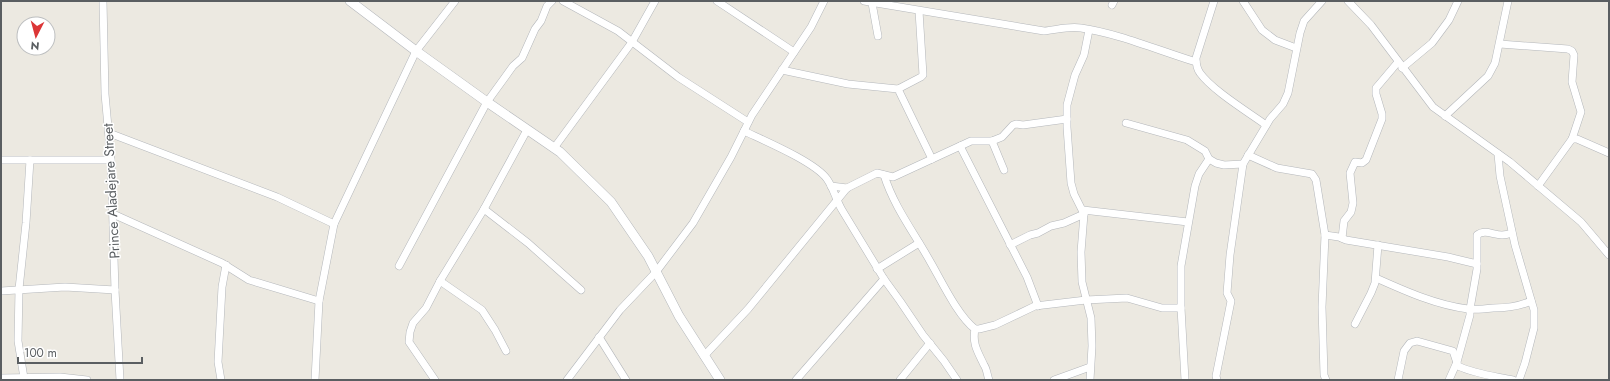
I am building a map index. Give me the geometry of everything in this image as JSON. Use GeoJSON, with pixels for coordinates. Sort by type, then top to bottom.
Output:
{"type":"FeatureCollection","features":[{"type":"Feature","properties":{"kind":"street","name":"Prince Aladejare Street"},"geometry":{"type":"LineString","coordinates":[[103,1],[105,94],[111,160],[115,290],[120,380]]}},
{"type":"Feature","properties":{"kind":"street"},"geometry":{"type":"LineString","coordinates":[[350,1],[416,51],[560,152],[611,202],[648,256],[679,316],[720,380]]}},
{"type":"Feature","properties":{"kind":"street"},"geometry":{"type":"LineString","coordinates":[[315,380],[319,301],[334,224],[416,51],[455,1]]}},
{"type":"Feature","properties":{"kind":"street"},"geometry":{"type":"LineString","coordinates":[[399,266],[487,102],[513,66],[522,58],[547,6],[552,1]]}},
{"type":"Feature","properties":{"kind":"street"},"geometry":{"type":"LineString","coordinates":[[563,1],[618,31],[678,77],[748,122]]}},
{"type":"Feature","properties":{"kind":"street"},"geometry":{"type":"LineString","coordinates":[[554,148],[632,42],[655,1]]}},
{"type":"Feature","properties":{"kind":"street"},"geometry":{"type":"LineString","coordinates":[[717,1],[794,52]]}},
{"type":"Feature","properties":{"kind":"street"},"geometry":{"type":"LineString","coordinates":[[567,380],[620,310],[656,272],[693,223],[731,157],[748,122],[811,27],[824,1]]}},
{"type":"Feature","properties":{"kind":"street"},"geometry":{"type":"LineString","coordinates":[[864,1],[1044,31],[1080,27],[1113,35],[1196,62]]}},
{"type":"Feature","properties":{"kind":"street"},"geometry":{"type":"LineString","coordinates":[[1214,1],[1196,66],[1200,73],[1215,88],[1266,125]]}},
{"type":"Feature","properties":{"kind":"street"},"geometry":{"type":"LineString","coordinates":[[1243,1],[1262,30],[1275,40],[1296,48]]}},
{"type":"Feature","properties":{"kind":"street"},"geometry":{"type":"LineString","coordinates":[[1215,379],[1232,301],[1227,293],[1230,255],[1243,164],[1266,125],[1283,104],[1288,93],[1296,48],[1304,21],[1322,1]]}},
{"type":"Feature","properties":{"kind":"street"},"geometry":{"type":"LineString","coordinates":[[1348,1],[1370,26],[1433,107],[1498,154],[1581,222],[1609,255]]}},
{"type":"Feature","properties":{"kind":"street"},"geometry":{"type":"LineString","coordinates":[[1402,68],[1432,42],[1449,20],[1458,1]]}},
{"type":"Feature","properties":{"kind":"street"},"geometry":{"type":"LineString","coordinates":[[1445,116],[1488,76],[1495,63],[1508,1]]}},
{"type":"Feature","properties":{"kind":"street"},"geometry":{"type":"LineString","coordinates":[[872,3],[878,36]]}},
{"type":"Feature","properties":{"kind":"street"},"geometry":{"type":"LineString","coordinates":[[782,70],[848,84],[898,89],[921,77],[923,74],[919,11]]}},
{"type":"Feature","properties":{"kind":"street"},"geometry":{"type":"LineString","coordinates":[[1089,30],[1084,55],[1075,75],[1068,105],[1067,119],[1071,183],[1074,194],[1084,212],[1081,252],[1082,282],[1091,318],[1092,346],[1090,380]]}},
{"type":"Feature","properties":{"kind":"street"},"geometry":{"type":"LineString","coordinates":[[1500,44],[1568,49],[1572,51],[1574,55],[1572,82],[1581,112],[1572,138],[1538,186]]}},
{"type":"Feature","properties":{"kind":"street"},"geometry":{"type":"LineString","coordinates":[[1342,238],[1344,221],[1350,212],[1353,203],[1350,170],[1356,162],[1365,162],[1382,119],[1376,88],[1398,62]]}},
{"type":"Feature","properties":{"kind":"street"},"geometry":{"type":"LineString","coordinates":[[898,89],[932,159]]}},
{"type":"Feature","properties":{"kind":"street"},"geometry":{"type":"LineString","coordinates":[[704,356],[748,309],[847,188],[877,173],[893,177],[976,140],[992,141],[1002,137],[1016,124],[1023,125],[1067,119]]}},
{"type":"Feature","properties":{"kind":"street"},"geometry":{"type":"LineString","coordinates":[[1126,124],[1187,140],[1205,151],[1209,159],[1216,163],[1224,165],[1243,164]]}},
{"type":"Feature","properties":{"kind":"street"},"geometry":{"type":"LineString","coordinates":[[435,380],[410,342],[410,332],[413,323],[426,308],[440,281],[484,209],[527,130]]}},
{"type":"Feature","properties":{"kind":"street"},"geometry":{"type":"LineString","coordinates":[[744,131],[814,167],[826,178],[831,186],[836,202],[884,279],[957,380]]}},
{"type":"Feature","properties":{"kind":"street"},"geometry":{"type":"LineString","coordinates":[[109,133],[277,197],[334,224]]}},
{"type":"Feature","properties":{"kind":"street"},"geometry":{"type":"LineString","coordinates":[[1572,138],[1609,153]]}},
{"type":"Feature","properties":{"kind":"street"},"geometry":{"type":"LineString","coordinates":[[992,141],[1004,170]]}},
{"type":"Feature","properties":{"kind":"street"},"geometry":{"type":"LineString","coordinates":[[960,146],[1027,276],[1038,306]]}},
{"type":"Feature","properties":{"kind":"street"},"geometry":{"type":"LineString","coordinates":[[1498,154],[1500,176],[1512,233],[1534,310],[1534,328],[1519,380]]}},
{"type":"Feature","properties":{"kind":"street"},"geometry":{"type":"LineString","coordinates":[[1248,155],[1277,168],[1312,174],[1316,180],[1325,235],[1322,307],[1324,375],[1326,380]]}},
{"type":"Feature","properties":{"kind":"street"},"geometry":{"type":"LineString","coordinates":[[1185,380],[1181,308],[1181,266],[1195,186],[1199,174],[1209,159]]}},
{"type":"Feature","properties":{"kind":"street"},"geometry":{"type":"LineString","coordinates":[[1,160],[111,160]]}},
{"type":"Feature","properties":{"kind":"street"},"geometry":{"type":"LineString","coordinates":[[24,378],[18,341],[19,289],[26,223],[30,160]]}},
{"type":"Feature","properties":{"kind":"street"},"geometry":{"type":"LineString","coordinates":[[884,175],[889,190],[956,306],[975,329]]}},
{"type":"Feature","properties":{"kind":"street"},"geometry":{"type":"LineString","coordinates":[[831,186],[847,188]]}},
{"type":"Feature","properties":{"kind":"street"},"geometry":{"type":"LineString","coordinates":[[484,209],[528,243],[581,290]]}},
{"type":"Feature","properties":{"kind":"street"},"geometry":{"type":"LineString","coordinates":[[1010,245],[1030,235],[1038,234],[1051,226],[1064,223],[1084,212],[1188,222]]}},
{"type":"Feature","properties":{"kind":"street"},"geometry":{"type":"LineString","coordinates":[[113,214],[226,265],[249,280],[319,301]]}},
{"type":"Feature","properties":{"kind":"street"},"geometry":{"type":"LineString","coordinates":[[1450,380],[1469,321],[1477,264],[1476,240],[1479,233],[1488,232],[1503,235],[1512,233]]}},
{"type":"Feature","properties":{"kind":"street"},"geometry":{"type":"LineString","coordinates":[[1325,235],[1346,240],[1448,257],[1477,264]]}},
{"type":"Feature","properties":{"kind":"street"},"geometry":{"type":"LineString","coordinates":[[877,268],[919,243]]}},
{"type":"Feature","properties":{"kind":"street"},"geometry":{"type":"LineString","coordinates":[[1355,324],[1371,293],[1376,278],[1378,245]]}},
{"type":"Feature","properties":{"kind":"street"},"geometry":{"type":"LineString","coordinates":[[222,380],[218,362],[222,287],[226,265]]}},
{"type":"Feature","properties":{"kind":"street"},"geometry":{"type":"LineString","coordinates":[[1376,278],[1419,297],[1452,306],[1470,309],[1512,308],[1532,301]]}},
{"type":"Feature","properties":{"kind":"street"},"geometry":{"type":"LineString","coordinates":[[796,380],[884,279]]}},
{"type":"Feature","properties":{"kind":"street"},"geometry":{"type":"LineString","coordinates":[[440,281],[482,310],[506,351]]}},
{"type":"Feature","properties":{"kind":"street"},"geometry":{"type":"LineString","coordinates":[[1,291],[65,287],[115,290]]}},
{"type":"Feature","properties":{"kind":"street"},"geometry":{"type":"LineString","coordinates":[[975,329],[995,325],[1038,306],[1086,300],[1127,298],[1162,308],[1181,308]]}},
{"type":"Feature","properties":{"kind":"street"},"geometry":{"type":"LineString","coordinates":[[975,329],[973,336],[976,351],[985,366],[989,380]]}},
{"type":"Feature","properties":{"kind":"street"},"geometry":{"type":"LineString","coordinates":[[599,337],[626,380]]}},
{"type":"Feature","properties":{"kind":"street"},"geometry":{"type":"LineString","coordinates":[[1398,380],[1404,351],[1413,341],[1453,351],[1458,366],[1474,372],[1513,380]]}},
{"type":"Feature","properties":{"kind":"street"},"geometry":{"type":"LineString","coordinates":[[900,380],[930,343]]}},
{"type":"Feature","properties":{"kind":"street"},"geometry":{"type":"LineString","coordinates":[[1054,380],[1090,367]]}},
{"type":"Feature","properties":{"kind":"street"},"geometry":{"type":"LineString","coordinates":[[1,378],[60,377],[87,380]]}}]}
